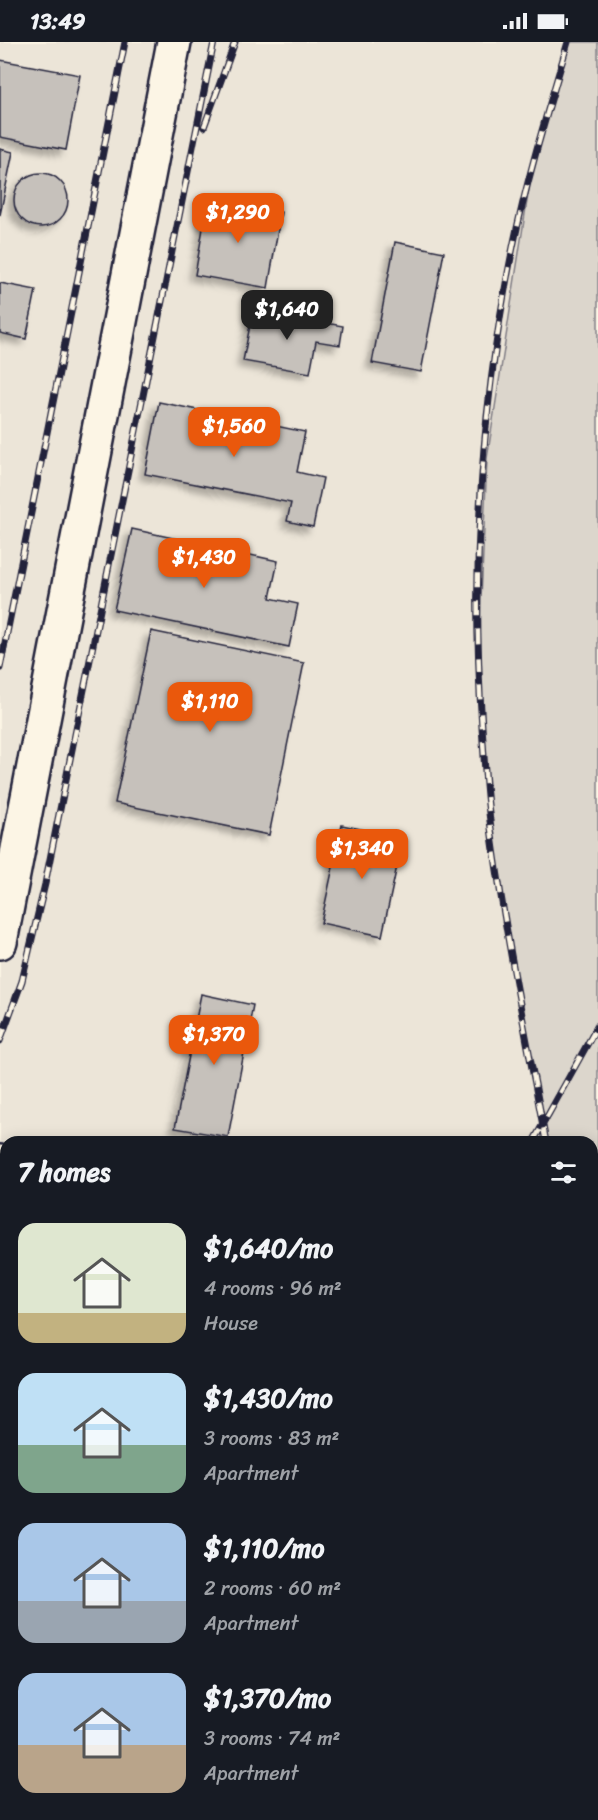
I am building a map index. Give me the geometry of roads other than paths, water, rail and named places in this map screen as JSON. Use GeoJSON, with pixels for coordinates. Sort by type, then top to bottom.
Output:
{"type":"FeatureCollection","features":[{"type":"Feature","properties":{"kind":"street"},"geometry":{"type":"LineString","coordinates":[[1,937],[174,42]]}},
{"type":"Feature","properties":{"kind":"railway"},"geometry":{"type":"LineString","coordinates":[[0,668],[125,42]]}},
{"type":"Feature","properties":{"kind":"railway"},"geometry":{"type":"LineString","coordinates":[[0,1041],[22,981],[45,884],[214,42]]}},
{"type":"Feature","properties":{"kind":"railway"},"geometry":{"type":"LineString","coordinates":[[204,127],[235,42]]}},
{"type":"Feature","properties":{"kind":"railway"},"geometry":{"type":"LineString","coordinates":[[545,1136],[507,932],[488,805],[479,667],[479,546],[486,426],[502,306],[525,195],[568,42]]}},
{"type":"Feature","properties":{"kind":"railway"},"geometry":{"type":"LineString","coordinates":[[536,1136],[598,1025]]}}]}
